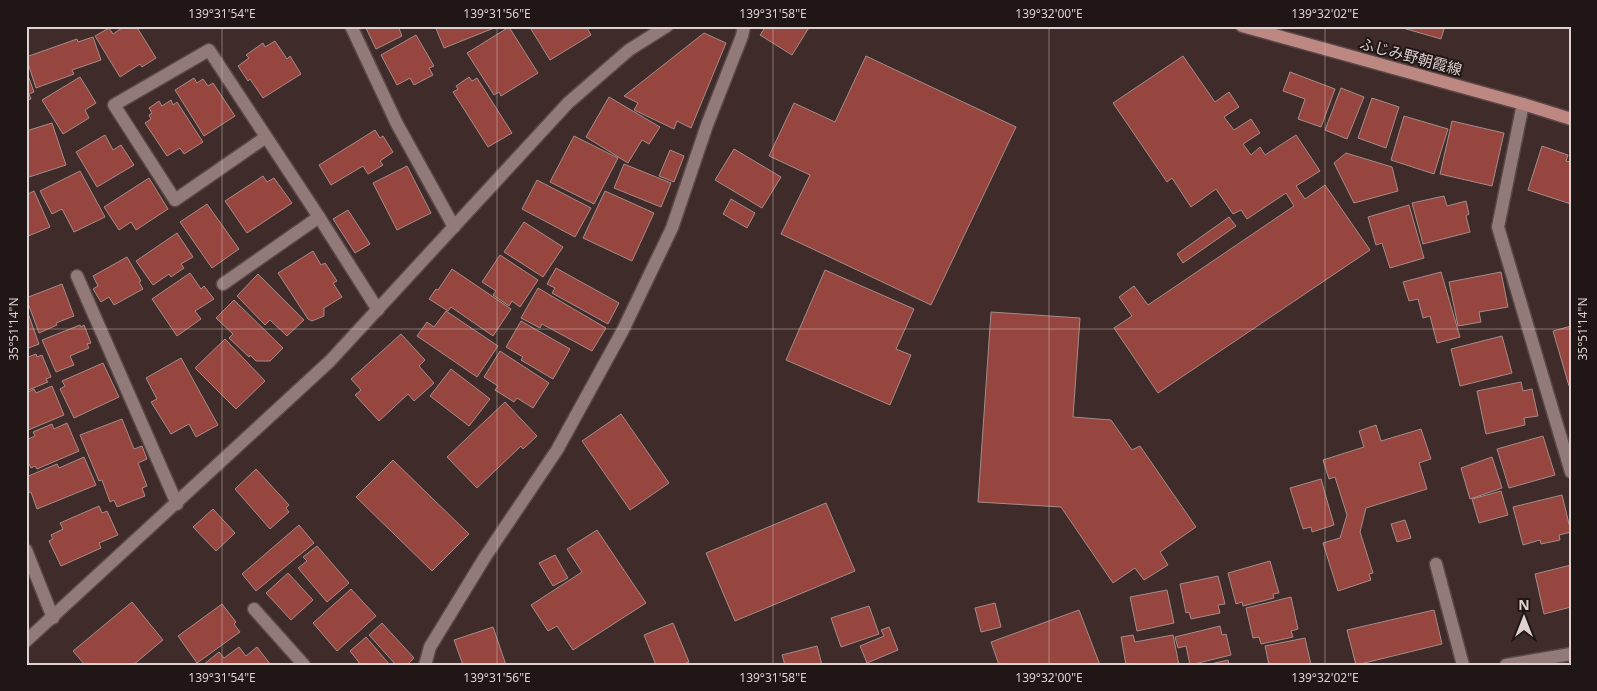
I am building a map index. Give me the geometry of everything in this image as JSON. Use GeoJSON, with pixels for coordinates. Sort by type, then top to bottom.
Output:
{"type":"FeatureCollection","features":[{"type":"Feature","properties":{"kind":"main road","name":"ふじみ野朝霞線"},"geometry":{"type":"LineString","coordinates":[[1242,26],[1571,119]]}},
{"type":"Feature","properties":{"kind":"street"},"geometry":{"type":"LineString","coordinates":[[351,26],[398,124],[454,227]]}},
{"type":"Feature","properties":{"kind":"street"},"geometry":{"type":"LineString","coordinates":[[26,641],[330,361],[568,103],[629,50],[666,26]]}},
{"type":"Feature","properties":{"kind":"street"},"geometry":{"type":"LineString","coordinates":[[425,665],[430,647],[485,557],[557,450],[623,330],[672,228],[707,125],[742,36],[744,26]]}},
{"type":"Feature","properties":{"kind":"street"},"geometry":{"type":"LineString","coordinates":[[266,137],[175,200],[114,105],[209,50],[319,217],[378,310]]}},
{"type":"Feature","properties":{"kind":"street"},"geometry":{"type":"LineString","coordinates":[[1523,104],[1498,227],[1571,472]]}},
{"type":"Feature","properties":{"kind":"street"},"geometry":{"type":"LineString","coordinates":[[223,284],[319,217]]}},
{"type":"Feature","properties":{"kind":"street"},"geometry":{"type":"LineString","coordinates":[[77,276],[176,504]]}},
{"type":"Feature","properties":{"kind":"street"},"geometry":{"type":"LineString","coordinates":[[26,550],[53,618]]}},
{"type":"Feature","properties":{"kind":"street"},"geometry":{"type":"LineString","coordinates":[[1436,564],[1463,665]]}},
{"type":"Feature","properties":{"kind":"street"},"geometry":{"type":"LineString","coordinates":[[254,609],[304,665]]}},
{"type":"Feature","properties":{"kind":"street"},"geometry":{"type":"LineString","coordinates":[[1506,665],[1571,654]]}},
{"type":"Feature","properties":{"kind":"building"},"geometry":{"type":"Polygon","coordinates":[[[125,26],[136,26],[156,58],[142,67],[140,64],[120,77],[95,36],[109,28],[113,34],[125,26]]]}},
{"type":"Feature","properties":{"kind":"building"},"geometry":{"type":"Polygon","coordinates":[[[365,26],[398,26],[402,36],[376,49],[365,26]]]}},
{"type":"Feature","properties":{"kind":"building"},"geometry":{"type":"Polygon","coordinates":[[[435,26],[499,26],[444,48],[435,26]]]}},
{"type":"Feature","properties":{"kind":"building"},"geometry":{"type":"Polygon","coordinates":[[[529,26],[590,26],[587,28],[591,35],[550,60],[529,26]]]}},
{"type":"Feature","properties":{"kind":"building"},"geometry":{"type":"Polygon","coordinates":[[[766,26],[810,26],[792,55],[760,35],[766,26]]]}},
{"type":"Feature","properties":{"kind":"building"},"geometry":{"type":"Polygon","coordinates":[[[1396,26],[1445,26],[1441,39],[1396,26]]]}},
{"type":"Feature","properties":{"kind":"building"},"geometry":{"type":"Polygon","coordinates":[[[509,27],[538,73],[501,96],[499,92],[494,95],[467,53],[509,27]]]}},
{"type":"Feature","properties":{"kind":"building"},"geometry":{"type":"Polygon","coordinates":[[[704,33],[726,43],[691,128],[677,121],[674,129],[634,110],[638,103],[624,96],[704,33]]]}},
{"type":"Feature","properties":{"kind":"building"},"geometry":{"type":"Polygon","coordinates":[[[416,35],[434,66],[429,68],[433,75],[414,85],[410,78],[397,85],[381,55],[416,35]]]}},
{"type":"Feature","properties":{"kind":"building"},"geometry":{"type":"Polygon","coordinates":[[[93,37],[101,60],[72,70],[74,74],[36,88],[26,57],[77,39],[78,42],[93,37]]]}},
{"type":"Feature","properties":{"kind":"building"},"geometry":{"type":"Polygon","coordinates":[[[275,41],[287,59],[290,56],[301,74],[263,98],[238,66],[249,58],[246,55],[263,43],[265,47],[275,41]]]}},
{"type":"Feature","properties":{"kind":"building"},"geometry":{"type":"Polygon","coordinates":[[[866,56],[1016,127],[931,305],[781,234],[810,175],[769,156],[794,103],[835,122],[866,56]]]}},
{"type":"Feature","properties":{"kind":"building"},"geometry":{"type":"Polygon","coordinates":[[[1183,56],[1215,102],[1229,92],[1239,107],[1224,117],[1234,130],[1251,119],[1260,133],[1243,144],[1251,155],[1260,147],[1265,155],[1296,135],[1320,171],[1296,186],[1305,199],[1325,185],[1370,250],[1158,393],[1114,328],[1132,316],[1119,297],[1134,286],[1148,305],[1294,206],[1286,193],[1247,219],[1241,210],[1233,214],[1216,189],[1191,207],[1172,178],[1167,182],[1113,103],[1183,56]]]}},
{"type":"Feature","properties":{"kind":"building"},"geometry":{"type":"Polygon","coordinates":[[[1290,72],[1335,89],[1321,127],[1298,119],[1305,99],[1283,91],[1290,72]]]}},
{"type":"Feature","properties":{"kind":"building"},"geometry":{"type":"Polygon","coordinates":[[[80,77],[96,103],[85,110],[89,118],[63,134],[42,100],[80,77]]]}},
{"type":"Feature","properties":{"kind":"building"},"geometry":{"type":"Polygon","coordinates":[[[469,77],[472,81],[477,78],[512,133],[488,147],[453,92],[458,89],[456,86],[469,77]]]}},
{"type":"Feature","properties":{"kind":"building"},"geometry":{"type":"Polygon","coordinates":[[[29,78],[34,92],[29,94],[31,99],[26,101],[26,79],[29,78]]]}},
{"type":"Feature","properties":{"kind":"building"},"geometry":{"type":"Polygon","coordinates":[[[194,78],[197,83],[203,79],[208,86],[213,83],[235,116],[204,136],[175,90],[194,78]]]}},
{"type":"Feature","properties":{"kind":"building"},"geometry":{"type":"Polygon","coordinates":[[[1341,88],[1364,97],[1347,139],[1325,130],[1341,88]]]}},
{"type":"Feature","properties":{"kind":"building"},"geometry":{"type":"Polygon","coordinates":[[[609,97],[660,127],[649,144],[642,140],[628,163],[586,137],[609,97]]]}},
{"type":"Feature","properties":{"kind":"building"},"geometry":{"type":"Polygon","coordinates":[[[1372,98],[1399,107],[1386,148],[1358,138],[1372,98]]]}},
{"type":"Feature","properties":{"kind":"building"},"geometry":{"type":"Polygon","coordinates":[[[171,100],[173,105],[177,102],[203,142],[184,154],[180,148],[167,156],[145,123],[151,119],[149,115],[152,113],[149,108],[159,101],[162,106],[171,100]]]}},
{"type":"Feature","properties":{"kind":"building"},"geometry":{"type":"Polygon","coordinates":[[[1404,116],[1448,129],[1434,174],[1391,160],[1404,116]]]}},
{"type":"Feature","properties":{"kind":"building"},"geometry":{"type":"Polygon","coordinates":[[[1452,121],[1504,133],[1492,186],[1440,174],[1452,121]]]}},
{"type":"Feature","properties":{"kind":"building"},"geometry":{"type":"Polygon","coordinates":[[[52,123],[66,165],[26,178],[26,131],[52,123]]]}},
{"type":"Feature","properties":{"kind":"building"},"geometry":{"type":"Polygon","coordinates":[[[375,130],[380,138],[383,136],[393,152],[380,161],[383,165],[368,174],[363,166],[331,185],[319,165],[375,130]]]}},
{"type":"Feature","properties":{"kind":"building"},"geometry":{"type":"Polygon","coordinates":[[[105,135],[113,150],[121,145],[134,165],[97,187],[76,152],[105,135]]]}},
{"type":"Feature","properties":{"kind":"building"},"geometry":{"type":"Polygon","coordinates":[[[574,136],[618,158],[594,204],[550,182],[574,136]]]}},
{"type":"Feature","properties":{"kind":"building"},"geometry":{"type":"Polygon","coordinates":[[[1542,146],[1568,155],[1566,161],[1571,162],[1571,204],[1528,190],[1542,146]]]}},
{"type":"Feature","properties":{"kind":"building"},"geometry":{"type":"Polygon","coordinates":[[[734,149],[781,177],[762,208],[715,180],[734,149]]]}},
{"type":"Feature","properties":{"kind":"building"},"geometry":{"type":"Polygon","coordinates":[[[670,150],[684,156],[674,182],[659,176],[670,150]]]}},
{"type":"Feature","properties":{"kind":"building"},"geometry":{"type":"Polygon","coordinates":[[[1346,153],[1392,167],[1398,191],[1354,203],[1334,163],[1346,153]]]}},
{"type":"Feature","properties":{"kind":"building"},"geometry":{"type":"Polygon","coordinates":[[[624,164],[671,183],[661,207],[614,188],[624,164]]]}},
{"type":"Feature","properties":{"kind":"building"},"geometry":{"type":"Polygon","coordinates":[[[407,166],[431,213],[397,230],[373,183],[407,166]]]}},
{"type":"Feature","properties":{"kind":"building"},"geometry":{"type":"Polygon","coordinates":[[[80,171],[105,217],[74,232],[62,209],[52,214],[40,191],[80,171]]]}},
{"type":"Feature","properties":{"kind":"building"},"geometry":{"type":"Polygon","coordinates":[[[263,176],[267,182],[274,178],[292,203],[247,233],[225,201],[263,176]]]}},
{"type":"Feature","properties":{"kind":"building"},"geometry":{"type":"Polygon","coordinates":[[[149,178],[168,209],[136,230],[131,222],[119,230],[104,207],[149,178]]]}},
{"type":"Feature","properties":{"kind":"building"},"geometry":{"type":"Polygon","coordinates":[[[537,180],[591,208],[575,237],[522,209],[537,180]]]}},
{"type":"Feature","properties":{"kind":"building"},"geometry":{"type":"Polygon","coordinates":[[[34,191],[50,227],[26,237],[26,195],[34,191]]]}},
{"type":"Feature","properties":{"kind":"building"},"geometry":{"type":"Polygon","coordinates":[[[605,191],[654,213],[632,261],[583,238],[605,191]]]}},
{"type":"Feature","properties":{"kind":"building"},"geometry":{"type":"Polygon","coordinates":[[[1444,196],[1447,206],[1466,201],[1469,214],[1466,216],[1470,232],[1423,244],[1412,203],[1444,196]]]}},
{"type":"Feature","properties":{"kind":"building"},"geometry":{"type":"Polygon","coordinates":[[[731,199],[755,213],[747,228],[723,214],[731,199]]]}},
{"type":"Feature","properties":{"kind":"building"},"geometry":{"type":"Polygon","coordinates":[[[207,204],[239,249],[212,268],[180,222],[207,204]]]}},
{"type":"Feature","properties":{"kind":"building"},"geometry":{"type":"Polygon","coordinates":[[[1409,205],[1424,258],[1390,268],[1382,243],[1376,245],[1368,217],[1409,205]]]}},
{"type":"Feature","properties":{"kind":"building"},"geometry":{"type":"Polygon","coordinates":[[[348,210],[370,244],[355,253],[333,219],[348,210]]]}},
{"type":"Feature","properties":{"kind":"building"},"geometry":{"type":"Polygon","coordinates":[[[1229,217],[1236,226],[1183,263],[1177,254],[1229,217]]]}},
{"type":"Feature","properties":{"kind":"building"},"geometry":{"type":"Polygon","coordinates":[[[524,222],[563,247],[543,277],[504,252],[524,222]]]}},
{"type":"Feature","properties":{"kind":"building"},"geometry":{"type":"Polygon","coordinates":[[[177,233],[193,257],[181,264],[184,268],[171,277],[169,274],[153,285],[136,261],[177,233]]]}},
{"type":"Feature","properties":{"kind":"building"},"geometry":{"type":"Polygon","coordinates":[[[313,251],[321,265],[325,263],[337,281],[333,283],[342,297],[324,308],[324,316],[312,321],[308,319],[278,273],[313,251]]]}},
{"type":"Feature","properties":{"kind":"building"},"geometry":{"type":"Polygon","coordinates":[[[500,255],[538,280],[520,307],[512,301],[509,306],[493,295],[496,291],[482,282],[500,255]]]}},
{"type":"Feature","properties":{"kind":"building"},"geometry":{"type":"Polygon","coordinates":[[[127,257],[141,281],[139,282],[143,289],[114,305],[109,297],[101,302],[93,289],[98,286],[93,276],[127,257]]]}},
{"type":"Feature","properties":{"kind":"building"},"geometry":{"type":"Polygon","coordinates":[[[556,268],[619,303],[608,324],[552,293],[555,288],[547,284],[556,268]]]}},
{"type":"Feature","properties":{"kind":"building"},"geometry":{"type":"Polygon","coordinates":[[[452,269],[511,309],[493,336],[451,307],[448,311],[429,299],[436,289],[438,290],[452,269]]]}},
{"type":"Feature","properties":{"kind":"building"},"geometry":{"type":"Polygon","coordinates":[[[825,270],[914,309],[896,349],[911,355],[890,405],[786,360],[825,270]]]}},
{"type":"Feature","properties":{"kind":"building"},"geometry":{"type":"Polygon","coordinates":[[[1441,272],[1460,337],[1437,343],[1430,316],[1423,318],[1418,299],[1409,301],[1403,282],[1441,272]]]}},
{"type":"Feature","properties":{"kind":"building"},"geometry":{"type":"Polygon","coordinates":[[[1501,272],[1508,307],[1479,312],[1481,322],[1458,326],[1449,282],[1501,272]]]}},
{"type":"Feature","properties":{"kind":"building"},"geometry":{"type":"Polygon","coordinates":[[[190,273],[201,289],[204,286],[214,299],[195,311],[201,319],[177,336],[152,299],[190,273]]]}},
{"type":"Feature","properties":{"kind":"building"},"geometry":{"type":"Polygon","coordinates":[[[258,274],[304,320],[287,336],[270,320],[265,325],[237,296],[258,274]]]}},
{"type":"Feature","properties":{"kind":"building"},"geometry":{"type":"Polygon","coordinates":[[[62,284],[74,316],[56,323],[57,325],[39,333],[26,298],[62,284]]]}},
{"type":"Feature","properties":{"kind":"building"},"geometry":{"type":"Polygon","coordinates":[[[538,288],[606,328],[592,351],[542,324],[540,328],[521,318],[538,288]]]}},
{"type":"Feature","properties":{"kind":"building"},"geometry":{"type":"Polygon","coordinates":[[[234,300],[283,348],[270,361],[256,361],[250,355],[249,357],[229,338],[233,334],[216,318],[234,300]]]}},
{"type":"Feature","properties":{"kind":"building"},"geometry":{"type":"Polygon","coordinates":[[[446,311],[498,346],[477,377],[417,336],[427,322],[434,327],[446,311]]]}},
{"type":"Feature","properties":{"kind":"building"},"geometry":{"type":"Polygon","coordinates":[[[991,312],[1080,318],[1073,417],[1111,420],[1132,450],[1140,446],[1196,527],[1160,552],[1168,565],[1144,580],[1135,568],[1113,583],[1061,507],[978,502],[991,312]]]}},
{"type":"Feature","properties":{"kind":"building"},"geometry":{"type":"Polygon","coordinates":[[[28,313],[39,344],[26,349],[26,314],[28,313]]]}},
{"type":"Feature","properties":{"kind":"building"},"geometry":{"type":"Polygon","coordinates":[[[521,321],[570,349],[553,379],[521,360],[523,357],[506,347],[521,321]]]}},
{"type":"Feature","properties":{"kind":"building"},"geometry":{"type":"Polygon","coordinates":[[[80,325],[81,327],[84,325],[91,343],[87,344],[89,348],[70,356],[74,365],[56,372],[42,340],[80,325]]]}},
{"type":"Feature","properties":{"kind":"building"},"geometry":{"type":"Polygon","coordinates":[[[1571,326],[1571,386],[1569,386],[1553,331],[1571,326]]]}},
{"type":"Feature","properties":{"kind":"building"},"geometry":{"type":"Polygon","coordinates":[[[401,334],[425,360],[419,366],[434,383],[414,401],[408,394],[379,421],[355,395],[361,390],[351,379],[401,334]]]}},
{"type":"Feature","properties":{"kind":"building"},"geometry":{"type":"Polygon","coordinates":[[[1502,336],[1512,373],[1460,386],[1451,349],[1502,336]]]}},
{"type":"Feature","properties":{"kind":"building"},"geometry":{"type":"Polygon","coordinates":[[[225,339],[265,381],[236,409],[195,368],[225,339]]]}},
{"type":"Feature","properties":{"kind":"building"},"geometry":{"type":"Polygon","coordinates":[[[500,351],[549,383],[533,408],[517,398],[514,402],[495,390],[498,386],[484,377],[500,351]]]}},
{"type":"Feature","properties":{"kind":"building"},"geometry":{"type":"Polygon","coordinates":[[[26,354],[28,357],[36,354],[37,357],[42,355],[51,377],[46,379],[48,382],[26,391],[26,354]]]}},
{"type":"Feature","properties":{"kind":"building"},"geometry":{"type":"Polygon","coordinates":[[[181,358],[218,425],[196,437],[189,424],[171,434],[151,402],[157,399],[146,378],[181,358]]]}},
{"type":"Feature","properties":{"kind":"building"},"geometry":{"type":"Polygon","coordinates":[[[103,363],[119,397],[74,418],[60,389],[65,386],[62,381],[103,363]]]}},
{"type":"Feature","properties":{"kind":"building"},"geometry":{"type":"Polygon","coordinates":[[[451,369],[490,399],[469,426],[430,396],[451,369]]]}},
{"type":"Feature","properties":{"kind":"building"},"geometry":{"type":"Polygon","coordinates":[[[1521,382],[1523,391],[1532,389],[1538,416],[1524,418],[1525,425],[1486,434],[1477,391],[1521,382]]]}},
{"type":"Feature","properties":{"kind":"building"},"geometry":{"type":"Polygon","coordinates":[[[52,386],[64,415],[26,431],[26,393],[34,389],[36,393],[52,386]]]}},
{"type":"Feature","properties":{"kind":"building"},"geometry":{"type":"Polygon","coordinates":[[[505,402],[537,436],[523,449],[521,446],[477,488],[447,457],[505,402]]]}},
{"type":"Feature","properties":{"kind":"building"},"geometry":{"type":"Polygon","coordinates":[[[621,414],[669,483],[630,510],[582,441],[621,414]]]}},
{"type":"Feature","properties":{"kind":"building"},"geometry":{"type":"Polygon","coordinates":[[[122,419],[134,449],[142,446],[147,459],[138,463],[147,486],[142,488],[145,496],[117,507],[114,500],[110,502],[102,480],[99,481],[80,435],[122,419]]]}},
{"type":"Feature","properties":{"kind":"building"},"geometry":{"type":"Polygon","coordinates":[[[67,423],[79,451],[37,469],[35,466],[31,468],[26,458],[26,440],[35,436],[33,432],[52,424],[54,429],[67,423]]]}},
{"type":"Feature","properties":{"kind":"building"},"geometry":{"type":"Polygon","coordinates":[[[1376,425],[1381,441],[1421,429],[1431,459],[1419,463],[1427,489],[1366,508],[1360,532],[1373,573],[1369,574],[1371,580],[1338,591],[1323,543],[1340,538],[1347,515],[1335,477],[1329,479],[1323,460],[1364,447],[1359,431],[1376,425]]]}},
{"type":"Feature","properties":{"kind":"building"},"geometry":{"type":"Polygon","coordinates":[[[1543,436],[1555,475],[1509,488],[1497,449],[1543,436]]]}},
{"type":"Feature","properties":{"kind":"building"},"geometry":{"type":"Polygon","coordinates":[[[84,457],[96,485],[37,509],[31,492],[26,494],[26,477],[57,464],[59,468],[84,457]]]}},
{"type":"Feature","properties":{"kind":"building"},"geometry":{"type":"Polygon","coordinates":[[[1492,457],[1502,488],[1470,499],[1461,468],[1492,457]]]}},
{"type":"Feature","properties":{"kind":"building"},"geometry":{"type":"Polygon","coordinates":[[[393,460],[469,534],[432,571],[356,497],[393,460]]]}},
{"type":"Feature","properties":{"kind":"building"},"geometry":{"type":"Polygon","coordinates":[[[256,469],[289,505],[286,508],[289,512],[270,529],[235,489],[256,469]]]}},
{"type":"Feature","properties":{"kind":"building"},"geometry":{"type":"Polygon","coordinates":[[[1321,479],[1334,525],[1312,532],[1311,527],[1303,529],[1290,488],[1321,479]]]}},
{"type":"Feature","properties":{"kind":"building"},"geometry":{"type":"Polygon","coordinates":[[[1501,491],[1508,515],[1479,523],[1472,499],[1501,491]]]}},
{"type":"Feature","properties":{"kind":"building"},"geometry":{"type":"Polygon","coordinates":[[[1562,495],[1571,532],[1559,535],[1560,540],[1541,544],[1540,540],[1523,545],[1513,507],[1562,495]]]}},
{"type":"Feature","properties":{"kind":"building"},"geometry":{"type":"Polygon","coordinates":[[[826,503],[855,571],[735,621],[706,553],[826,503]]]}},
{"type":"Feature","properties":{"kind":"building"},"geometry":{"type":"Polygon","coordinates":[[[99,506],[102,513],[107,511],[118,535],[99,543],[101,548],[61,566],[49,541],[53,539],[51,535],[63,529],[60,523],[99,506]]]}},
{"type":"Feature","properties":{"kind":"building"},"geometry":{"type":"Polygon","coordinates":[[[213,509],[235,533],[216,551],[193,527],[213,509]]]}},
{"type":"Feature","properties":{"kind":"building"},"geometry":{"type":"Polygon","coordinates":[[[1405,520],[1411,538],[1397,542],[1391,524],[1405,520]]]}},
{"type":"Feature","properties":{"kind":"building"},"geometry":{"type":"Polygon","coordinates":[[[299,525],[314,543],[256,591],[242,574],[299,525]]]}},
{"type":"Feature","properties":{"kind":"building"},"geometry":{"type":"Polygon","coordinates":[[[597,530],[646,603],[573,650],[557,626],[548,631],[531,605],[582,572],[567,549],[597,530]]]}},
{"type":"Feature","properties":{"kind":"building"},"geometry":{"type":"Polygon","coordinates":[[[317,546],[349,583],[327,602],[298,568],[307,561],[303,557],[317,546]]]}},
{"type":"Feature","properties":{"kind":"building"},"geometry":{"type":"Polygon","coordinates":[[[555,555],[568,578],[553,586],[539,563],[555,555]]]}},
{"type":"Feature","properties":{"kind":"building"},"geometry":{"type":"Polygon","coordinates":[[[1270,561],[1279,593],[1273,594],[1274,598],[1243,606],[1242,602],[1236,604],[1228,573],[1270,561]]]}},
{"type":"Feature","properties":{"kind":"building"},"geometry":{"type":"Polygon","coordinates":[[[1571,565],[1571,607],[1544,614],[1535,574],[1571,565]]]}},
{"type":"Feature","properties":{"kind":"building"},"geometry":{"type":"Polygon","coordinates":[[[288,573],[313,600],[291,620],[266,593],[288,573]]]}},
{"type":"Feature","properties":{"kind":"building"},"geometry":{"type":"Polygon","coordinates":[[[1218,576],[1225,604],[1218,605],[1220,613],[1191,619],[1189,612],[1186,613],[1180,584],[1218,576]]]}},
{"type":"Feature","properties":{"kind":"building"},"geometry":{"type":"Polygon","coordinates":[[[351,589],[376,616],[337,651],[313,623],[351,589]]]}},
{"type":"Feature","properties":{"kind":"building"},"geometry":{"type":"Polygon","coordinates":[[[1167,590],[1174,623],[1137,631],[1130,597],[1167,590]]]}},
{"type":"Feature","properties":{"kind":"building"},"geometry":{"type":"Polygon","coordinates":[[[1291,597],[1298,629],[1291,631],[1293,637],[1261,644],[1259,637],[1253,638],[1246,608],[1291,597]]]}},
{"type":"Feature","properties":{"kind":"building"},"geometry":{"type":"Polygon","coordinates":[[[132,602],[163,640],[133,665],[85,665],[73,651],[132,602]]]}},
{"type":"Feature","properties":{"kind":"building"},"geometry":{"type":"Polygon","coordinates":[[[995,603],[1001,627],[981,632],[975,608],[995,603]]]}},
{"type":"Feature","properties":{"kind":"building"},"geometry":{"type":"Polygon","coordinates":[[[222,604],[236,622],[234,624],[240,632],[197,663],[178,636],[222,604]]]}},
{"type":"Feature","properties":{"kind":"building"},"geometry":{"type":"Polygon","coordinates":[[[869,606],[879,634],[841,647],[831,618],[869,606]]]}},
{"type":"Feature","properties":{"kind":"building"},"geometry":{"type":"Polygon","coordinates":[[[1079,610],[1100,665],[999,665],[991,642],[1079,610]]]}},
{"type":"Feature","properties":{"kind":"building"},"geometry":{"type":"Polygon","coordinates":[[[1434,610],[1442,644],[1356,665],[1347,630],[1434,610]]]}},
{"type":"Feature","properties":{"kind":"building"},"geometry":{"type":"Polygon","coordinates":[[[382,623],[414,658],[407,665],[396,665],[369,635],[382,623]]]}},
{"type":"Feature","properties":{"kind":"building"},"geometry":{"type":"Polygon","coordinates":[[[673,623],[689,662],[681,665],[656,665],[644,635],[673,623]]]}},
{"type":"Feature","properties":{"kind":"building"},"geometry":{"type":"Polygon","coordinates":[[[1220,626],[1222,635],[1226,634],[1231,655],[1190,665],[1186,646],[1178,648],[1175,637],[1220,626]]]}},
{"type":"Feature","properties":{"kind":"building"},"geometry":{"type":"Polygon","coordinates":[[[493,627],[506,665],[463,665],[454,640],[493,627]]]}},
{"type":"Feature","properties":{"kind":"building"},"geometry":{"type":"Polygon","coordinates":[[[889,627],[898,650],[867,663],[860,646],[884,636],[881,630],[889,627]]]}},
{"type":"Feature","properties":{"kind":"building"},"geometry":{"type":"Polygon","coordinates":[[[1133,635],[1135,642],[1173,635],[1179,665],[1126,665],[1121,637],[1133,635]]]}},
{"type":"Feature","properties":{"kind":"building"},"geometry":{"type":"Polygon","coordinates":[[[366,637],[390,665],[361,665],[350,651],[366,637]]]}},
{"type":"Feature","properties":{"kind":"building"},"geometry":{"type":"Polygon","coordinates":[[[1305,638],[1311,665],[1269,665],[1265,646],[1305,638]]]}},
{"type":"Feature","properties":{"kind":"building"},"geometry":{"type":"Polygon","coordinates":[[[817,646],[822,665],[785,665],[782,655],[817,646]]]}},
{"type":"Feature","properties":{"kind":"building"},"geometry":{"type":"Polygon","coordinates":[[[239,647],[246,656],[257,647],[271,665],[203,665],[219,652],[224,658],[239,647]]]}},
{"type":"Feature","properties":{"kind":"building"},"geometry":{"type":"Polygon","coordinates":[[[1228,660],[1229,665],[1206,665],[1228,660]]]}}]}
